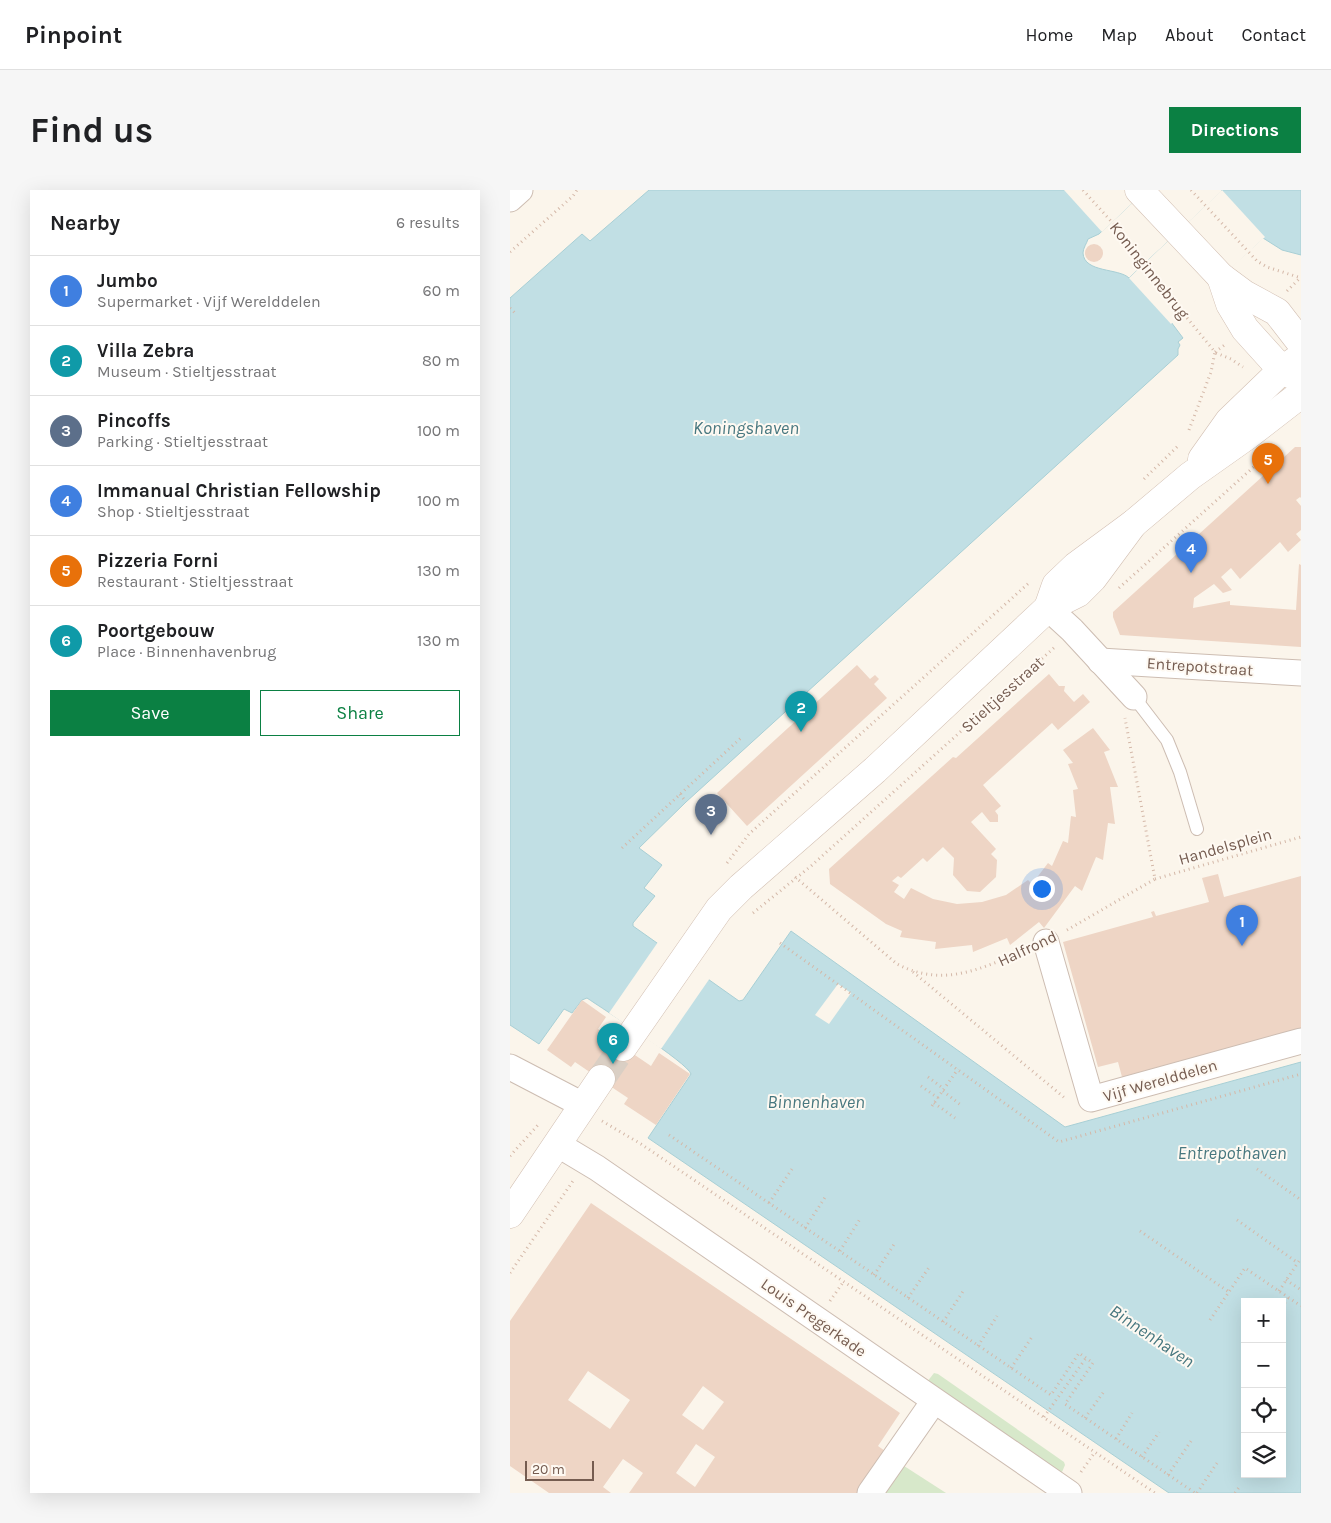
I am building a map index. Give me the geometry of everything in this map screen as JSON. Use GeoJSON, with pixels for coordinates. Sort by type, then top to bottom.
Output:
{"type":"FeatureCollection","features":[{"type":"Feature","properties":{"kind":"street"},"geometry":{"type":"LineString","coordinates":[[510,199],[520,190]]}},
{"type":"Feature","properties":{"kind":"street"},"geometry":{"type":"LineString","coordinates":[[1140,192],[1221,278],[1244,294],[1289,312],[1301,343]]}},
{"type":"Feature","properties":{"kind":"street"},"geometry":{"type":"LineString","coordinates":[[1221,278],[1230,304],[1240,322],[1295,369]]}},
{"type":"Feature","properties":{"kind":"street","name":"Stieltjesstraat"},"geometry":{"type":"LineString","coordinates":[[1190,476],[1228,421],[1295,369]]}},
{"type":"Feature","properties":{"kind":"street","name":"Stieltjesstraat"},"geometry":{"type":"LineString","coordinates":[[629,1039],[720,909],[741,887],[874,770],[1048,608],[1078,593],[1093,578],[1133,524],[1190,476],[1256,430],[1301,394]]}},
{"type":"Feature","properties":{"kind":"street"},"geometry":{"type":"LineString","coordinates":[[1048,608],[1072,630],[1134,697]]}},
{"type":"Feature","properties":{"kind":"street","name":"Entrepotstraat"},"geometry":{"type":"LineString","coordinates":[[1100,661],[1301,672]]}},
{"type":"Feature","properties":{"kind":"street","name":"Vijf Werelddelen"},"geometry":{"type":"LineString","coordinates":[[1046,942],[1091,1100],[1301,1041]]}},
{"type":"Feature","properties":{"kind":"street"},"geometry":{"type":"LineString","coordinates":[[510,1067],[592,1113]]}},
{"type":"Feature","properties":{"kind":"street"},"geometry":{"type":"LineString","coordinates":[[510,1214],[557,1144],[592,1113],[601,1079]]}},
{"type":"Feature","properties":{"kind":"street","name":"Louis Pregerkade"},"geometry":{"type":"LineString","coordinates":[[557,1144],[585,1160],[1069,1493]]}},
{"type":"Feature","properties":{"kind":"street"},"geometry":{"type":"LineString","coordinates":[[870,1493],[934,1401]]}},
{"type":"Feature","properties":{"kind":"lane"},"geometry":{"type":"LineString","coordinates":[[1134,697],[1167,740],[1180,772],[1197,830]]}},
{"type":"Feature","properties":{"kind":"path"},"geometry":{"type":"LineString","coordinates":[[510,252],[573,196],[577,190]]}},
{"type":"Feature","properties":{"kind":"path","name":"Koninginnebrug"},"geometry":{"type":"LineString","coordinates":[[1083,190],[1127,238],[1183,313],[1216,352],[1211,372],[1186,437]]}},
{"type":"Feature","properties":{"kind":"path"},"geometry":{"type":"LineString","coordinates":[[1191,190],[1257,260],[1267,267],[1300,279]]}},
{"type":"Feature","properties":{"kind":"path"},"geometry":{"type":"LineString","coordinates":[[510,308],[516,314]]}},
{"type":"Feature","properties":{"kind":"path"},"geometry":{"type":"LineString","coordinates":[[1140,483],[1181,443]]}},
{"type":"Feature","properties":{"kind":"path"},"geometry":{"type":"LineString","coordinates":[[1114,593],[1270,452]]}},
{"type":"Feature","properties":{"kind":"path","name":"Halfrond"},"geometry":{"type":"LineString","coordinates":[[1035,577],[749,834],[771,860],[796,878],[897,964],[913,972],[930,975],[957,975],[981,969],[1046,942],[1155,879]]}},
{"type":"Feature","properties":{"kind":"path","name":"Stieltjesstraat"},"geometry":{"type":"LineString","coordinates":[[748,917],[796,878],[1072,630]]}},
{"type":"Feature","properties":{"kind":"path"},"geometry":{"type":"LineString","coordinates":[[1134,697],[1124,708],[1155,879]]}},
{"type":"Feature","properties":{"kind":"path"},"geometry":{"type":"LineString","coordinates":[[622,848],[743,736]]}},
{"type":"Feature","properties":{"kind":"path"},"geometry":{"type":"LineString","coordinates":[[680,794],[686,802]]}},
{"type":"Feature","properties":{"kind":"path","name":"Handelsplein"},"geometry":{"type":"LineString","coordinates":[[1155,879],[1301,837]]}},
{"type":"Feature","properties":{"kind":"path"},"geometry":{"type":"LineString","coordinates":[[780,943],[1059,1142],[1301,1074]]}},
{"type":"Feature","properties":{"kind":"path"},"geometry":{"type":"LineString","coordinates":[[913,972],[1074,1106],[1091,1100]]}},
{"type":"Feature","properties":{"kind":"path"},"geometry":{"type":"LineString","coordinates":[[955,1118],[933,1105],[958,1069]]}},
{"type":"Feature","properties":{"kind":"path"},"geometry":{"type":"LineString","coordinates":[[928,1077],[962,1106]]}},
{"type":"Feature","properties":{"kind":"path"},"geometry":{"type":"LineString","coordinates":[[921,1086],[938,1098]]}},
{"type":"Feature","properties":{"kind":"path"},"geometry":{"type":"LineString","coordinates":[[510,1273],[570,1188],[585,1160],[592,1113],[642,1144],[1155,1493]]}},
{"type":"Feature","properties":{"kind":"path"},"geometry":{"type":"LineString","coordinates":[[669,1135],[1051,1395],[1080,1353],[1093,1363],[1065,1404],[1196,1493],[1219,1460]]}},
{"type":"Feature","properties":{"kind":"path"},"geometry":{"type":"LineString","coordinates":[[769,1203],[792,1168]]}},
{"type":"Feature","properties":{"kind":"path"},"geometry":{"type":"LineString","coordinates":[[1257,1169],[1301,1200]]}},
{"type":"Feature","properties":{"kind":"path"},"geometry":{"type":"LineString","coordinates":[[805,1228],[826,1196]]}},
{"type":"Feature","properties":{"kind":"path"},"geometry":{"type":"LineString","coordinates":[[840,1251],[860,1220]]}},
{"type":"Feature","properties":{"kind":"path"},"geometry":{"type":"LineString","coordinates":[[1237,1220],[1298,1263]]}},
{"type":"Feature","properties":{"kind":"path"},"geometry":{"type":"LineString","coordinates":[[1140,1231],[1229,1292]]}},
{"type":"Feature","properties":{"kind":"path"},"geometry":{"type":"LineString","coordinates":[[874,1275],[895,1243]]}},
{"type":"Feature","properties":{"kind":"path"},"geometry":{"type":"LineString","coordinates":[[1279,1291],[1301,1258]]}},
{"type":"Feature","properties":{"kind":"path"},"geometry":{"type":"LineString","coordinates":[[908,1298],[930,1266]]}},
{"type":"Feature","properties":{"kind":"path"},"geometry":{"type":"LineString","coordinates":[[1210,1320],[1245,1268],[1301,1306]]}},
{"type":"Feature","properties":{"kind":"path"},"geometry":{"type":"LineString","coordinates":[[1286,1280],[1301,1290]]}},
{"type":"Feature","properties":{"kind":"path"},"geometry":{"type":"LineString","coordinates":[[944,1322],[964,1290]]}},
{"type":"Feature","properties":{"kind":"path"},"geometry":{"type":"LineString","coordinates":[[978,1346],[997,1316]]}},
{"type":"Feature","properties":{"kind":"path"},"geometry":{"type":"LineString","coordinates":[[1011,1368],[1032,1337]]}},
{"type":"Feature","properties":{"kind":"path"},"geometry":{"type":"LineString","coordinates":[[1044,1417],[1086,1358]]}},
{"type":"Feature","properties":{"kind":"path"},"geometry":{"type":"LineString","coordinates":[[1085,1418],[1104,1390]]}},
{"type":"Feature","properties":{"kind":"path"},"geometry":{"type":"LineString","coordinates":[[1116,1439],[1132,1414]]}},
{"type":"Feature","properties":{"kind":"path"},"geometry":{"type":"LineString","coordinates":[[1142,1457],[1159,1432]]}},
{"type":"Feature","properties":{"kind":"path"},"geometry":{"type":"LineString","coordinates":[[1168,1475],[1191,1441]]}},
{"type":"Feature","properties":{"kind":"path"},"geometry":{"type":"LineString","coordinates":[[1235,1493],[1240,1486]]}},
{"type":"Feature","properties":{"kind":"green space"},"geometry":{"type":"Polygon","coordinates":[[[934,1373],[1064,1462],[1065,1465],[1062,1472],[1058,1472],[927,1382],[934,1373]]]}},
{"type":"Feature","properties":{"kind":"green space"},"geometry":{"type":"Polygon","coordinates":[[[901,1464],[946,1493],[882,1493],[901,1464]]]}},
{"type":"Feature","properties":{"kind":"water","name":"Koningshaven"},"geometry":{"type":"Polygon","coordinates":[[[649,190],[1146,190],[1099,234],[1088,239],[1083,251],[1085,259],[1089,264],[1129,278],[1221,190],[1301,190],[1301,255],[1282,250],[1263,238],[1171,322],[1183,338],[1178,342],[1180,345],[1178,355],[686,802],[639,848],[662,865],[644,888],[655,896],[633,923],[633,926],[739,1001],[743,1000],[791,931],[1065,1127],[1301,1062],[1301,1493],[1169,1493],[648,1138],[691,1074],[676,1059],[661,1048],[587,998],[582,1000],[572,1013],[564,1009],[539,1044],[510,1025],[510,298],[582,234],[590,241],[649,190]]]}},
{"type":"Feature","properties":{"kind":"pier"},"geometry":{"type":"Polygon","coordinates":[[[1064,190],[1146,190],[1102,232],[1064,190]]]}},
{"type":"Feature","properties":{"kind":"pier"},"geometry":{"type":"Polygon","coordinates":[[[1222,190],[1265,237],[1171,324],[1129,278],[1222,190]]]}},
{"type":"Feature","properties":{"kind":"pier"},"geometry":{"type":"Polygon","coordinates":[[[658,942],[710,978],[661,1049],[609,1013],[658,942]]]}},
{"type":"Feature","properties":{"kind":"pier"},"geometry":{"type":"Polygon","coordinates":[[[838,984],[851,993],[829,1024],[815,1015],[838,984]]]}},
{"type":"Feature","properties":{"kind":"building"},"geometry":{"type":"Polygon","coordinates":[[[1094,244],[1100,247],[1103,253],[1100,259],[1094,262],[1088,259],[1085,253],[1088,247],[1094,244]]]}},
{"type":"Feature","properties":{"kind":"building"},"geometry":{"type":"Polygon","coordinates":[[[1295,447],[1301,447],[1301,498],[1296,500],[1301,506],[1301,530],[1296,534],[1301,540],[1288,552],[1280,542],[1240,579],[1231,568],[1221,577],[1232,590],[1223,593],[1214,584],[1194,598],[1193,608],[1230,601],[1230,605],[1296,610],[1299,564],[1301,565],[1301,647],[1120,635],[1113,612],[1295,447]]]}},
{"type":"Feature","properties":{"kind":"building"},"geometry":{"type":"Polygon","coordinates":[[[857,665],[870,679],[875,675],[879,679],[874,684],[887,698],[747,826],[717,793],[857,665]]]}},
{"type":"Feature","properties":{"kind":"building"},"geometry":{"type":"Polygon","coordinates":[[[1049,674],[1059,686],[1065,686],[1064,691],[1074,702],[1083,694],[1090,702],[1058,730],[1052,723],[983,785],[1001,806],[995,811],[998,815],[998,822],[990,822],[982,812],[971,822],[996,849],[991,854],[997,860],[996,877],[980,892],[967,891],[953,875],[954,858],[943,847],[927,862],[923,858],[901,878],[898,876],[892,881],[899,885],[894,892],[904,899],[911,888],[933,899],[957,904],[982,902],[1006,895],[1028,880],[1032,884],[1048,863],[1052,866],[1063,841],[1068,843],[1071,816],[1076,817],[1073,790],[1078,789],[1068,764],[1073,763],[1063,750],[1093,728],[1110,750],[1104,752],[1118,787],[1110,787],[1115,824],[1108,823],[1103,860],[1096,857],[1082,891],[1075,886],[1044,928],[1039,922],[1010,945],[1007,938],[973,952],[972,945],[935,949],[936,942],[900,937],[902,931],[886,924],[830,884],[829,869],[953,757],[956,758],[1049,674]]]}},
{"type":"Feature","properties":{"kind":"building"},"geometry":{"type":"Polygon","coordinates":[[[1218,874],[1224,897],[1301,876],[1301,1028],[1122,1077],[1118,1062],[1098,1067],[1063,942],[1153,917],[1151,912],[1154,911],[1156,916],[1209,902],[1202,878],[1218,874]]]}},
{"type":"Feature","properties":{"kind":"building"},"geometry":{"type":"Polygon","coordinates":[[[582,1000],[606,1017],[598,1029],[623,1047],[651,1066],[659,1053],[690,1074],[656,1125],[624,1104],[628,1098],[575,1062],[571,1067],[547,1050],[582,1000]]]}},
{"type":"Feature","properties":{"kind":"building"},"geometry":{"type":"Polygon","coordinates":[[[591,1203],[900,1413],[878,1446],[885,1451],[857,1493],[629,1493],[643,1473],[623,1459],[603,1487],[611,1493],[549,1493],[510,1466],[510,1321],[591,1203]],[[588,1371],[568,1400],[610,1429],[630,1400],[588,1371]],[[703,1386],[682,1415],[703,1430],[724,1402],[703,1386]],[[696,1444],[676,1473],[695,1487],[715,1457],[696,1444]]]}},
{"type":"Feature","properties":{"kind":"tunnel"},"geometry":{"type":"LineString","coordinates":[[601,1079],[623,1047]]}},
{"type":"Feature","properties":{"kind":"place","name":"Pizzeria Forni"},"geometry":{"type":"Point","coordinates":[1268,484]}},
{"type":"Feature","properties":{"kind":"place","name":"Immanual Christian Fellowship"},"geometry":{"type":"Point","coordinates":[1191,573]}},
{"type":"Feature","properties":{"kind":"place","name":"Villa Zebra"},"geometry":{"type":"Point","coordinates":[801,732]}},
{"type":"Feature","properties":{"kind":"place","name":"Pincoffs"},"geometry":{"type":"Point","coordinates":[711,835]}},
{"type":"Feature","properties":{"kind":"place","name":"Jumbo"},"geometry":{"type":"Point","coordinates":[1242,946]}},
{"type":"Feature","properties":{"kind":"place","name":"Poortgebouw"},"geometry":{"type":"Point","coordinates":[613,1064]}},
{"type":"Feature","properties":{"kind":"water label","name":"Binnenhaven"},"geometry":{"type":"Point","coordinates":[816,1102]}},
{"type":"Feature","properties":{"kind":"water label","name":"Entrepothaven"},"geometry":{"type":"Point","coordinates":[1232,1153]}},
{"type":"Feature","properties":{"kind":"water label","name":"Binnenhaven"},"geometry":{"type":"Point","coordinates":[1152,1336]}}]}
